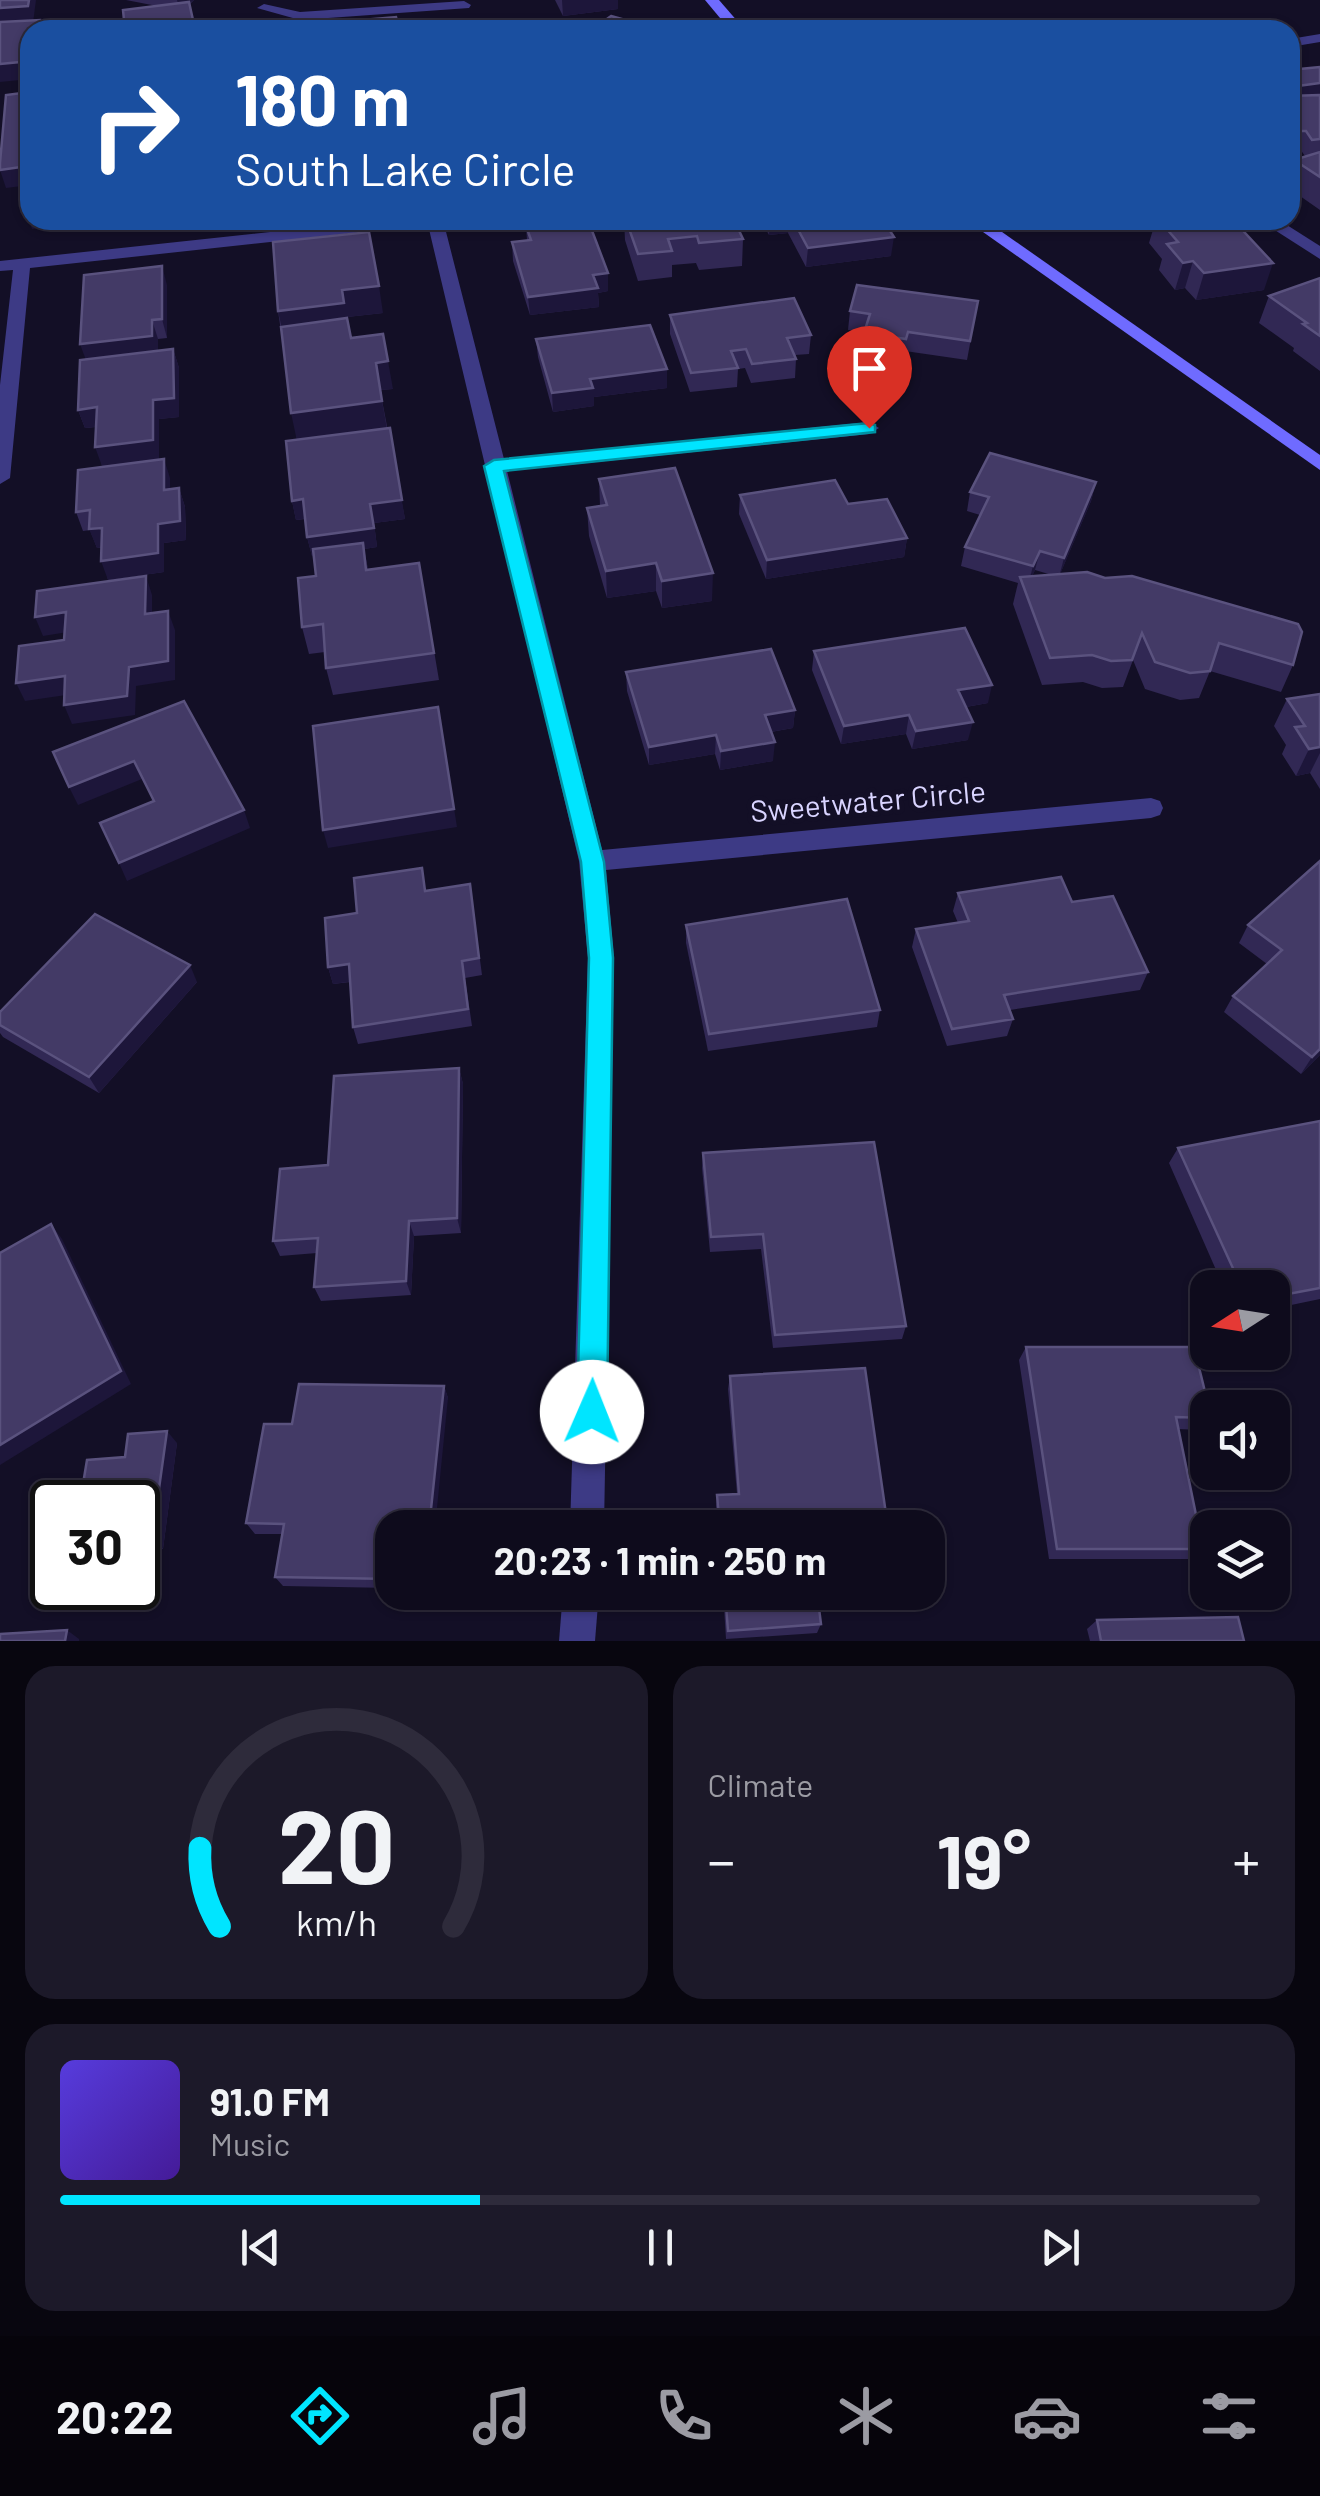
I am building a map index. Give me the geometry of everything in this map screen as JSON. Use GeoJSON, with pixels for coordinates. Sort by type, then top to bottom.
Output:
{"type":"FeatureCollection","features":[{"type":"Feature","properties":{"kind":"main road"},"geometry":{"type":"LineString","coordinates":[[712,0],[729,20]]}},
{"type":"Feature","properties":{"kind":"main road"},"geometry":{"type":"LineString","coordinates":[[988,230],[1319,461]]}},
{"type":"Feature","properties":{"kind":"street"},"geometry":{"type":"LineString","coordinates":[[264,8],[300,16],[466,6]]}},
{"type":"Feature","properties":{"kind":"street"},"geometry":{"type":"LineString","coordinates":[[0,266],[337,230]]}},
{"type":"Feature","properties":{"kind":"street"},"geometry":{"type":"LineString","coordinates":[[435,230],[592,862],[601,958],[587,1510]]}},
{"type":"Feature","properties":{"kind":"street"},"geometry":{"type":"LineString","coordinates":[[1283,230],[1320,254]]}},
{"type":"Feature","properties":{"kind":"street"},"geometry":{"type":"LineString","coordinates":[[0,478],[22,263]]}},
{"type":"Feature","properties":{"kind":"street"},"geometry":{"type":"LineString","coordinates":[[494,466],[869,428]]}},
{"type":"Feature","properties":{"kind":"street","name":"Sweetwater Circle"},"geometry":{"type":"LineString","coordinates":[[592,862],[1150,808]]}},
{"type":"Feature","properties":{"kind":"street"},"geometry":{"type":"LineString","coordinates":[[577,1641],[580,1610]]}},
{"type":"Feature","properties":{"kind":"building"},"geometry":{"type":"Polygon","coordinates":[[[0,0],[29,0],[28,6],[0,8],[0,0]]]}},
{"type":"Feature","properties":{"kind":"building"},"geometry":{"type":"Polygon","coordinates":[[[189,2],[193,20],[124,20],[123,10],[189,2]]]}},
{"type":"Feature","properties":{"kind":"building"},"geometry":{"type":"Polygon","coordinates":[[[20,21],[20,62],[0,64],[0,22],[20,21]]]}},
{"type":"Feature","properties":{"kind":"building"},"geometry":{"type":"Polygon","coordinates":[[[1320,67],[1320,83],[1300,86],[1300,69],[1320,67]]]}},
{"type":"Feature","properties":{"kind":"building"},"geometry":{"type":"Polygon","coordinates":[[[20,93],[20,167],[0,170],[0,163],[6,95],[20,93]]]}},
{"type":"Feature","properties":{"kind":"building"},"geometry":{"type":"Polygon","coordinates":[[[1320,95],[1320,139],[1312,140],[1306,131],[1300,131],[1300,96],[1320,95]]]}},
{"type":"Feature","properties":{"kind":"building"},"geometry":{"type":"Polygon","coordinates":[[[1320,152],[1320,177],[1300,164],[1300,158],[1320,152]]]}},
{"type":"Feature","properties":{"kind":"building"},"geometry":{"type":"Polygon","coordinates":[[[527,230],[592,230],[608,273],[593,275],[598,288],[528,297],[512,242],[531,240],[527,230]]]}},
{"type":"Feature","properties":{"kind":"building"},"geometry":{"type":"Polygon","coordinates":[[[630,230],[739,230],[743,239],[699,243],[697,236],[668,239],[672,251],[638,254],[630,230]]]}},
{"type":"Feature","properties":{"kind":"building"},"geometry":{"type":"Polygon","coordinates":[[[798,230],[889,230],[894,237],[808,248],[798,230]]]}},
{"type":"Feature","properties":{"kind":"building"},"geometry":{"type":"Polygon","coordinates":[[[1168,230],[1242,230],[1273,263],[1204,273],[1193,261],[1183,263],[1167,244],[1178,242],[1168,230]]]}},
{"type":"Feature","properties":{"kind":"building"},"geometry":{"type":"Polygon","coordinates":[[[369,232],[379,286],[342,290],[344,303],[278,311],[273,242],[369,232]]]}},
{"type":"Feature","properties":{"kind":"building"},"geometry":{"type":"Polygon","coordinates":[[[162,266],[162,319],[152,320],[152,336],[80,344],[84,275],[162,266]]]}},
{"type":"Feature","properties":{"kind":"building"},"geometry":{"type":"Polygon","coordinates":[[[1320,278],[1320,336],[1269,296],[1320,278]]]}},
{"type":"Feature","properties":{"kind":"building"},"geometry":{"type":"Polygon","coordinates":[[[857,285],[978,301],[970,341],[908,332],[906,339],[864,333],[870,314],[850,311],[857,285]]]}},
{"type":"Feature","properties":{"kind":"building"},"geometry":{"type":"Polygon","coordinates":[[[794,298],[811,335],[787,338],[796,359],[752,364],[746,349],[731,351],[738,368],[691,373],[670,315],[794,298]]]}},
{"type":"Feature","properties":{"kind":"building"},"geometry":{"type":"Polygon","coordinates":[[[347,318],[351,338],[383,334],[388,361],[376,363],[382,401],[291,413],[281,327],[347,318]]]}},
{"type":"Feature","properties":{"kind":"building"},"geometry":{"type":"Polygon","coordinates":[[[650,325],[667,369],[590,379],[593,388],[552,393],[536,339],[650,325]]]}},
{"type":"Feature","properties":{"kind":"building"},"geometry":{"type":"Polygon","coordinates":[[[173,349],[174,398],[153,400],[153,440],[95,447],[97,407],[78,410],[80,360],[173,349]]]}},
{"type":"Feature","properties":{"kind":"building"},"geometry":{"type":"Polygon","coordinates":[[[390,428],[402,500],[370,504],[374,528],[307,537],[303,499],[292,501],[286,441],[390,428]]]}},
{"type":"Feature","properties":{"kind":"building"},"geometry":{"type":"Polygon","coordinates":[[[990,453],[1096,482],[1064,558],[1040,551],[1033,566],[965,547],[989,497],[970,492],[990,453]]]}},
{"type":"Feature","properties":{"kind":"building"},"geometry":{"type":"Polygon","coordinates":[[[164,459],[164,490],[179,488],[180,521],[158,524],[158,553],[101,561],[102,528],[89,529],[90,510],[76,512],[78,470],[164,459]]]}},
{"type":"Feature","properties":{"kind":"building"},"geometry":{"type":"Polygon","coordinates":[[[675,468],[713,573],[662,581],[656,563],[606,571],[587,508],[607,505],[599,479],[675,468]]]}},
{"type":"Feature","properties":{"kind":"building"},"geometry":{"type":"Polygon","coordinates":[[[835,480],[848,504],[887,499],[907,538],[767,560],[740,495],[835,480]]]}},
{"type":"Feature","properties":{"kind":"building"},"geometry":{"type":"Polygon","coordinates":[[[363,543],[366,570],[419,563],[434,653],[326,668],[323,624],[302,627],[298,578],[316,576],[313,549],[363,543]]]}},
{"type":"Feature","properties":{"kind":"building"},"geometry":{"type":"Polygon","coordinates":[[[1087,572],[1105,578],[1132,576],[1298,624],[1302,632],[1293,665],[1219,643],[1210,671],[1190,673],[1155,662],[1142,633],[1132,660],[1111,661],[1092,655],[1050,658],[1020,577],[1087,572]]]}},
{"type":"Feature","properties":{"kind":"building"},"geometry":{"type":"Polygon","coordinates":[[[146,576],[145,614],[168,611],[168,661],[129,667],[127,696],[64,705],[65,676],[16,683],[19,646],[64,640],[66,612],[35,617],[37,591],[146,576]]]}},
{"type":"Feature","properties":{"kind":"building"},"geometry":{"type":"Polygon","coordinates":[[[965,628],[992,685],[958,690],[973,722],[916,731],[909,715],[844,726],[814,651],[965,628]]]}},
{"type":"Feature","properties":{"kind":"building"},"geometry":{"type":"Polygon","coordinates":[[[771,649],[795,710],[765,715],[775,742],[721,751],[716,735],[649,747],[626,672],[771,649]]]}},
{"type":"Feature","properties":{"kind":"building"},"geometry":{"type":"Polygon","coordinates":[[[1320,694],[1320,747],[1309,749],[1295,727],[1305,726],[1287,699],[1320,694]]]}},
{"type":"Feature","properties":{"kind":"building"},"geometry":{"type":"Polygon","coordinates":[[[184,701],[244,810],[119,863],[100,823],[154,801],[134,761],[69,787],[53,752],[184,701]]]}},
{"type":"Feature","properties":{"kind":"building"},"geometry":{"type":"Polygon","coordinates":[[[438,707],[454,809],[323,830],[313,726],[438,707]]]}},
{"type":"Feature","properties":{"kind":"building"},"geometry":{"type":"Polygon","coordinates":[[[1320,861],[1320,1049],[1312,1057],[1233,996],[1282,950],[1248,925],[1320,861]]]}},
{"type":"Feature","properties":{"kind":"building"},"geometry":{"type":"Polygon","coordinates":[[[422,868],[425,891],[470,884],[479,958],[462,961],[468,1009],[353,1027],[349,964],[328,967],[325,918],[357,913],[354,878],[422,868]]]}},
{"type":"Feature","properties":{"kind":"building"},"geometry":{"type":"Polygon","coordinates":[[[1061,877],[1072,902],[1113,896],[1148,972],[1004,995],[1013,1019],[952,1029],[916,929],[969,921],[958,893],[1061,877]]]}},
{"type":"Feature","properties":{"kind":"building"},"geometry":{"type":"Polygon","coordinates":[[[847,899],[880,1010],[709,1034],[686,925],[847,899]]]}},
{"type":"Feature","properties":{"kind":"building"},"geometry":{"type":"Polygon","coordinates":[[[95,914],[190,965],[89,1077],[0,1025],[0,1012],[95,914]]]}},
{"type":"Feature","properties":{"kind":"building"},"geometry":{"type":"Polygon","coordinates":[[[459,1068],[457,1218],[409,1221],[406,1281],[314,1287],[318,1238],[273,1241],[280,1169],[328,1165],[334,1076],[459,1068]]]}},
{"type":"Feature","properties":{"kind":"building"},"geometry":{"type":"Polygon","coordinates":[[[1320,1121],[1320,1288],[1290,1294],[1290,1270],[1234,1270],[1178,1148],[1320,1121]]]}},
{"type":"Feature","properties":{"kind":"building"},"geometry":{"type":"Polygon","coordinates":[[[874,1142],[906,1326],[775,1335],[763,1234],[711,1237],[703,1153],[874,1142]]]}},
{"type":"Feature","properties":{"kind":"building"},"geometry":{"type":"Polygon","coordinates":[[[51,1224],[121,1371],[0,1445],[0,1253],[51,1224]]]}},
{"type":"Feature","properties":{"kind":"building"},"geometry":{"type":"Polygon","coordinates":[[[1026,1347],[1190,1347],[1190,1370],[1200,1370],[1205,1390],[1190,1390],[1190,1417],[1176,1417],[1195,1510],[1190,1510],[1190,1549],[1057,1549],[1026,1347]]]}},
{"type":"Feature","properties":{"kind":"building"},"geometry":{"type":"Polygon","coordinates":[[[865,1368],[885,1510],[718,1510],[717,1495],[739,1494],[730,1376],[865,1368]]]}},
{"type":"Feature","properties":{"kind":"building"},"geometry":{"type":"Polygon","coordinates":[[[299,1384],[444,1386],[431,1510],[375,1510],[375,1579],[275,1577],[284,1524],[246,1523],[264,1424],[292,1424],[299,1384]]]}},
{"type":"Feature","properties":{"kind":"building"},"geometry":{"type":"Polygon","coordinates":[[[167,1431],[160,1481],[84,1480],[87,1460],[125,1457],[128,1434],[167,1431]]]}},
{"type":"Feature","properties":{"kind":"building"},"geometry":{"type":"Polygon","coordinates":[[[726,1610],[819,1610],[821,1624],[728,1631],[726,1610]]]}},
{"type":"Feature","properties":{"kind":"building"},"geometry":{"type":"Polygon","coordinates":[[[1238,1617],[1244,1641],[1101,1641],[1097,1620],[1238,1617]]]}},
{"type":"Feature","properties":{"kind":"building"},"geometry":{"type":"Polygon","coordinates":[[[67,1630],[65,1641],[0,1641],[0,1634],[67,1630]]]}},
{"type":"Feature","properties":{"kind":"route"},"geometry":{"type":"LineString","coordinates":[[592,1412],[601,958],[592,862],[494,466],[869,428]]}}]}
